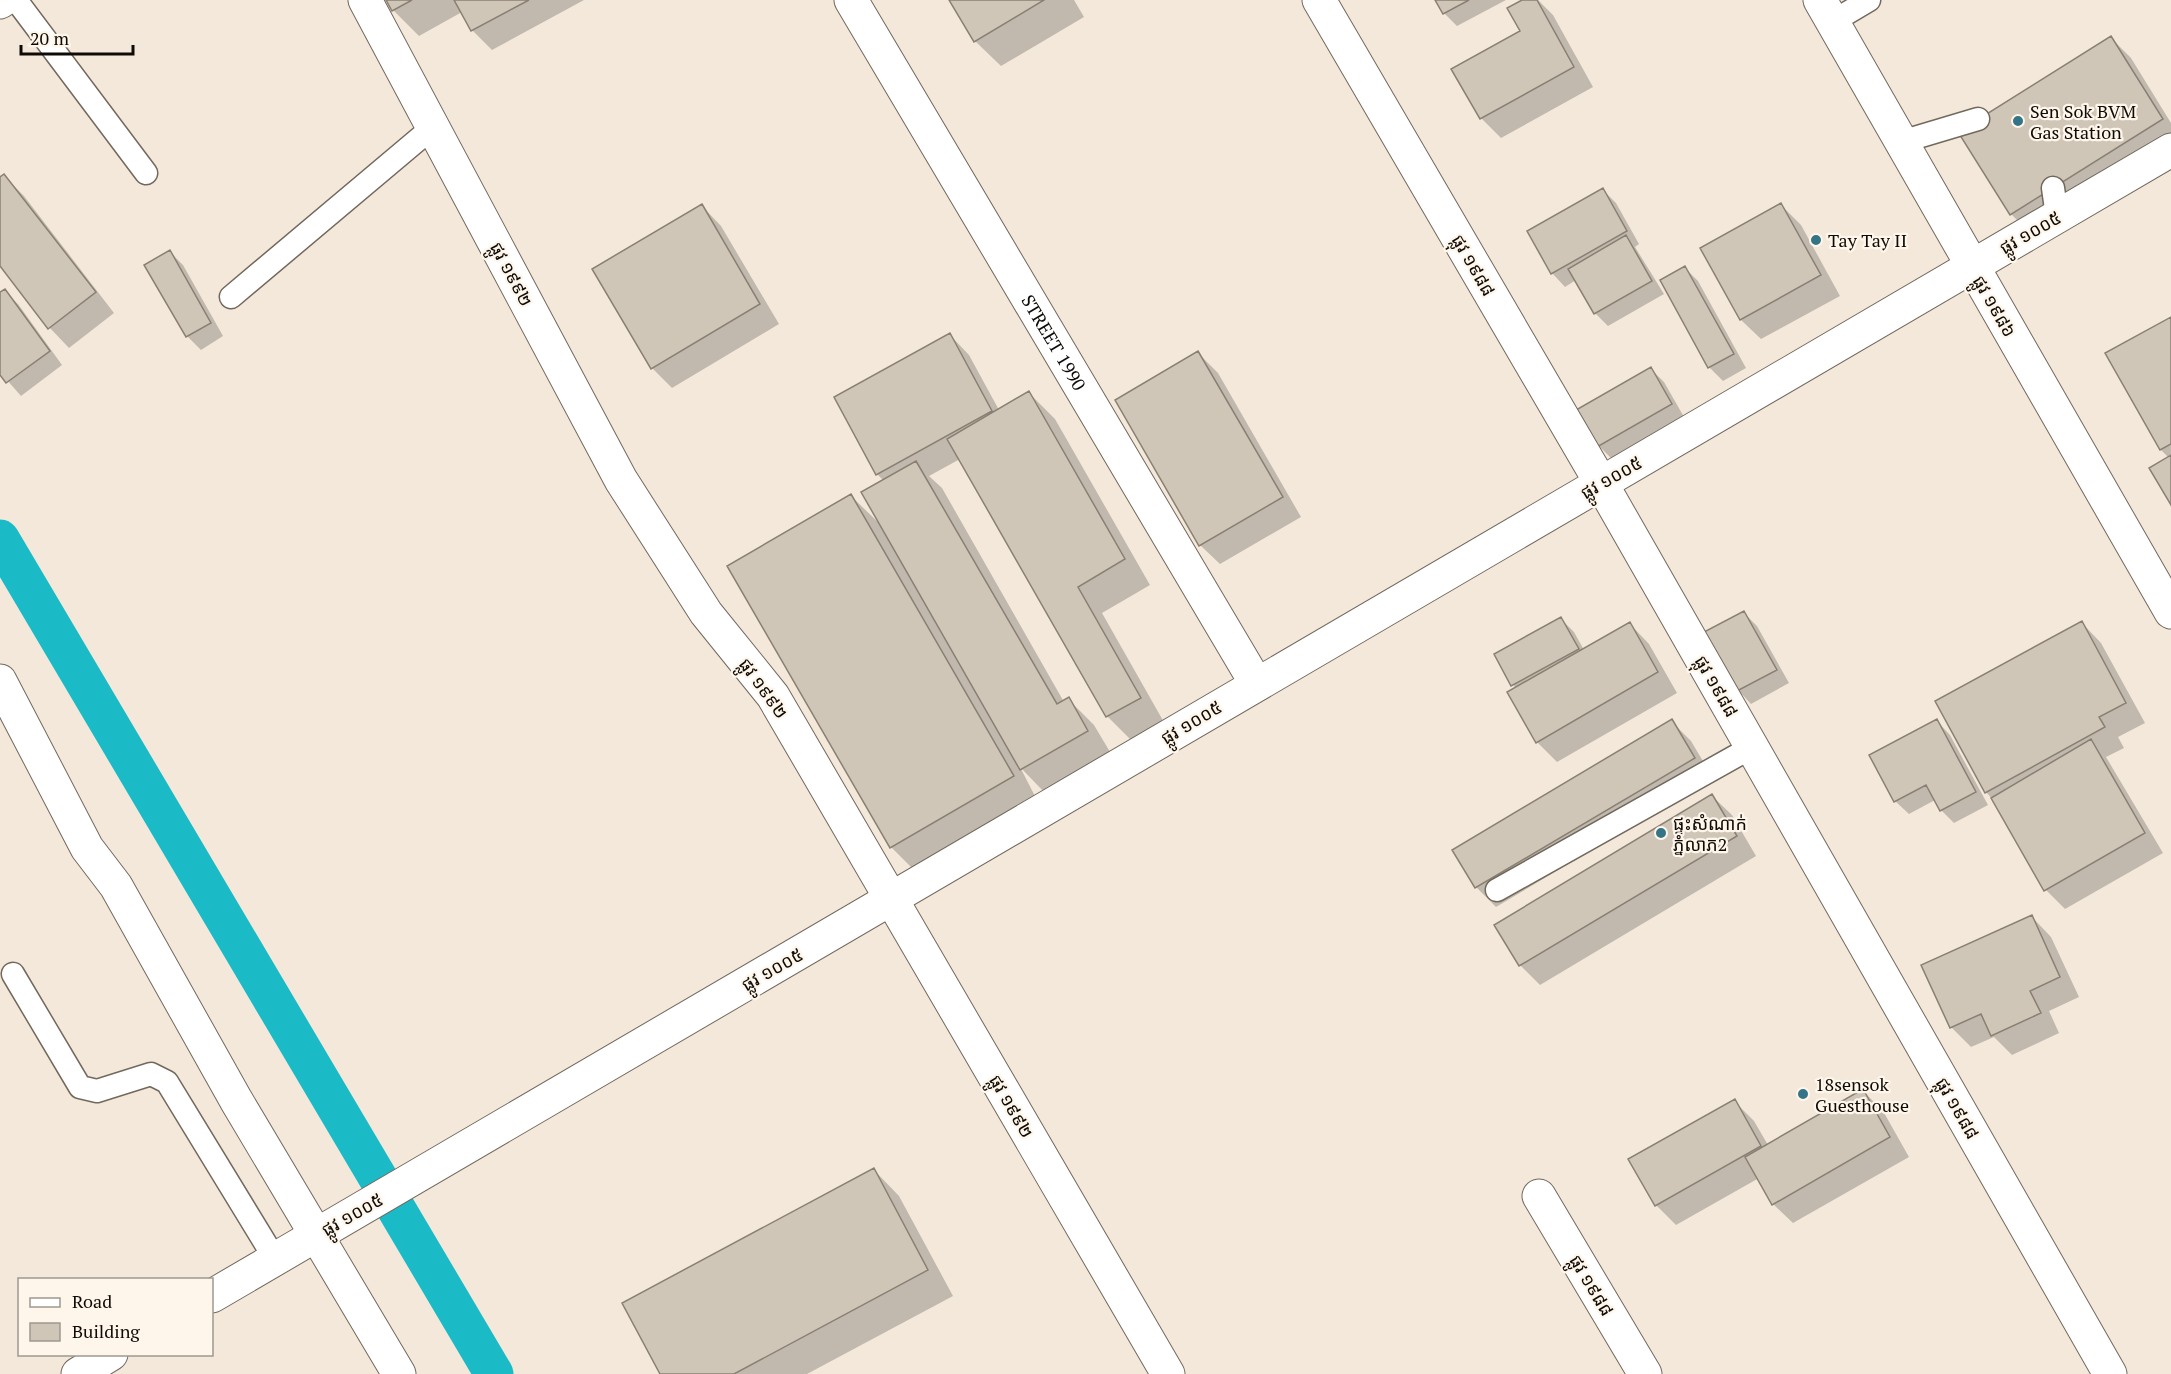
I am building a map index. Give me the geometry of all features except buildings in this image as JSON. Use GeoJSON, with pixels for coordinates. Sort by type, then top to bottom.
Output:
{"type":"FeatureCollection","features":[{"type":"Feature","properties":{"kind":"street","name":"ផ្លូវ ១៩៩២"},"geometry":{"type":"LineString","coordinates":[[365,0],[621,480],[706,613],[773,696],[1168,1374]]}},
{"type":"Feature","properties":{"kind":"street","name":"STREET 1990"},"geometry":{"type":"LineString","coordinates":[[851,0],[1256,683]]}},
{"type":"Feature","properties":{"kind":"street","name":"ផ្លុវ ១៩៨៨"},"geometry":{"type":"LineString","coordinates":[[1319,0],[1601,483],[2110,1374]]}},
{"type":"Feature","properties":{"kind":"street","name":"ផ្លូវ ១៩៨៦"},"geometry":{"type":"LineString","coordinates":[[1826,11],[2171,612]]}},
{"type":"Feature","properties":{"kind":"street","name":"ផ្លូវ ១០០៥"},"geometry":{"type":"LineString","coordinates":[[213,1295],[1972,266],[2055,202],[2171,150]]}},
{"type":"Feature","properties":{"kind":"street"},"geometry":{"type":"LineString","coordinates":[[0,681],[87,848],[116,886],[236,1100],[326,1229],[399,1374]]}},
{"type":"Feature","properties":{"kind":"street","name":"ផ្លូវ ១៩៨៨"},"geometry":{"type":"LineString","coordinates":[[1539,1196],[1645,1374]]}},
{"type":"Feature","properties":{"kind":"street"},"geometry":{"type":"LineString","coordinates":[[78,1374],[108,1356]]}},
{"type":"Feature","properties":{"kind":"lane"},"geometry":{"type":"LineString","coordinates":[[16,0],[146,173]]}},
{"type":"Feature","properties":{"kind":"lane"},"geometry":{"type":"LineString","coordinates":[[1826,11],[1869,0]]}},
{"type":"Feature","properties":{"kind":"lane"},"geometry":{"type":"LineString","coordinates":[[1901,142],[1978,119]]}},
{"type":"Feature","properties":{"kind":"lane"},"geometry":{"type":"LineString","coordinates":[[231,297],[433,127]]}},
{"type":"Feature","properties":{"kind":"lane"},"geometry":{"type":"LineString","coordinates":[[1497,890],[1752,747]]}},
{"type":"Feature","properties":{"kind":"lane"},"geometry":{"type":"LineString","coordinates":[[13,974],[80,1087],[97,1091],[151,1074],[167,1082],[275,1259]]}},
{"type":"Feature","properties":{"kind":"waterway"},"geometry":{"type":"LineString","coordinates":[[0,539],[494,1374]]}},
{"type":"Feature","properties":{"kind":"place","name":"Sen Sok BVM Gas Station"},"geometry":{"type":"Point","coordinates":[2018,121]}},
{"type":"Feature","properties":{"kind":"place","name":"Tay Tay II"},"geometry":{"type":"Point","coordinates":[1816,240]}},
{"type":"Feature","properties":{"kind":"place","name":"ផ្ទះសំណាក់ ភ្នំលាភ2"},"geometry":{"type":"Point","coordinates":[1661,833]}},
{"type":"Feature","properties":{"kind":"place","name":"18sensok Guesthouse"},"geometry":{"type":"Point","coordinates":[1803,1094]}}]}
